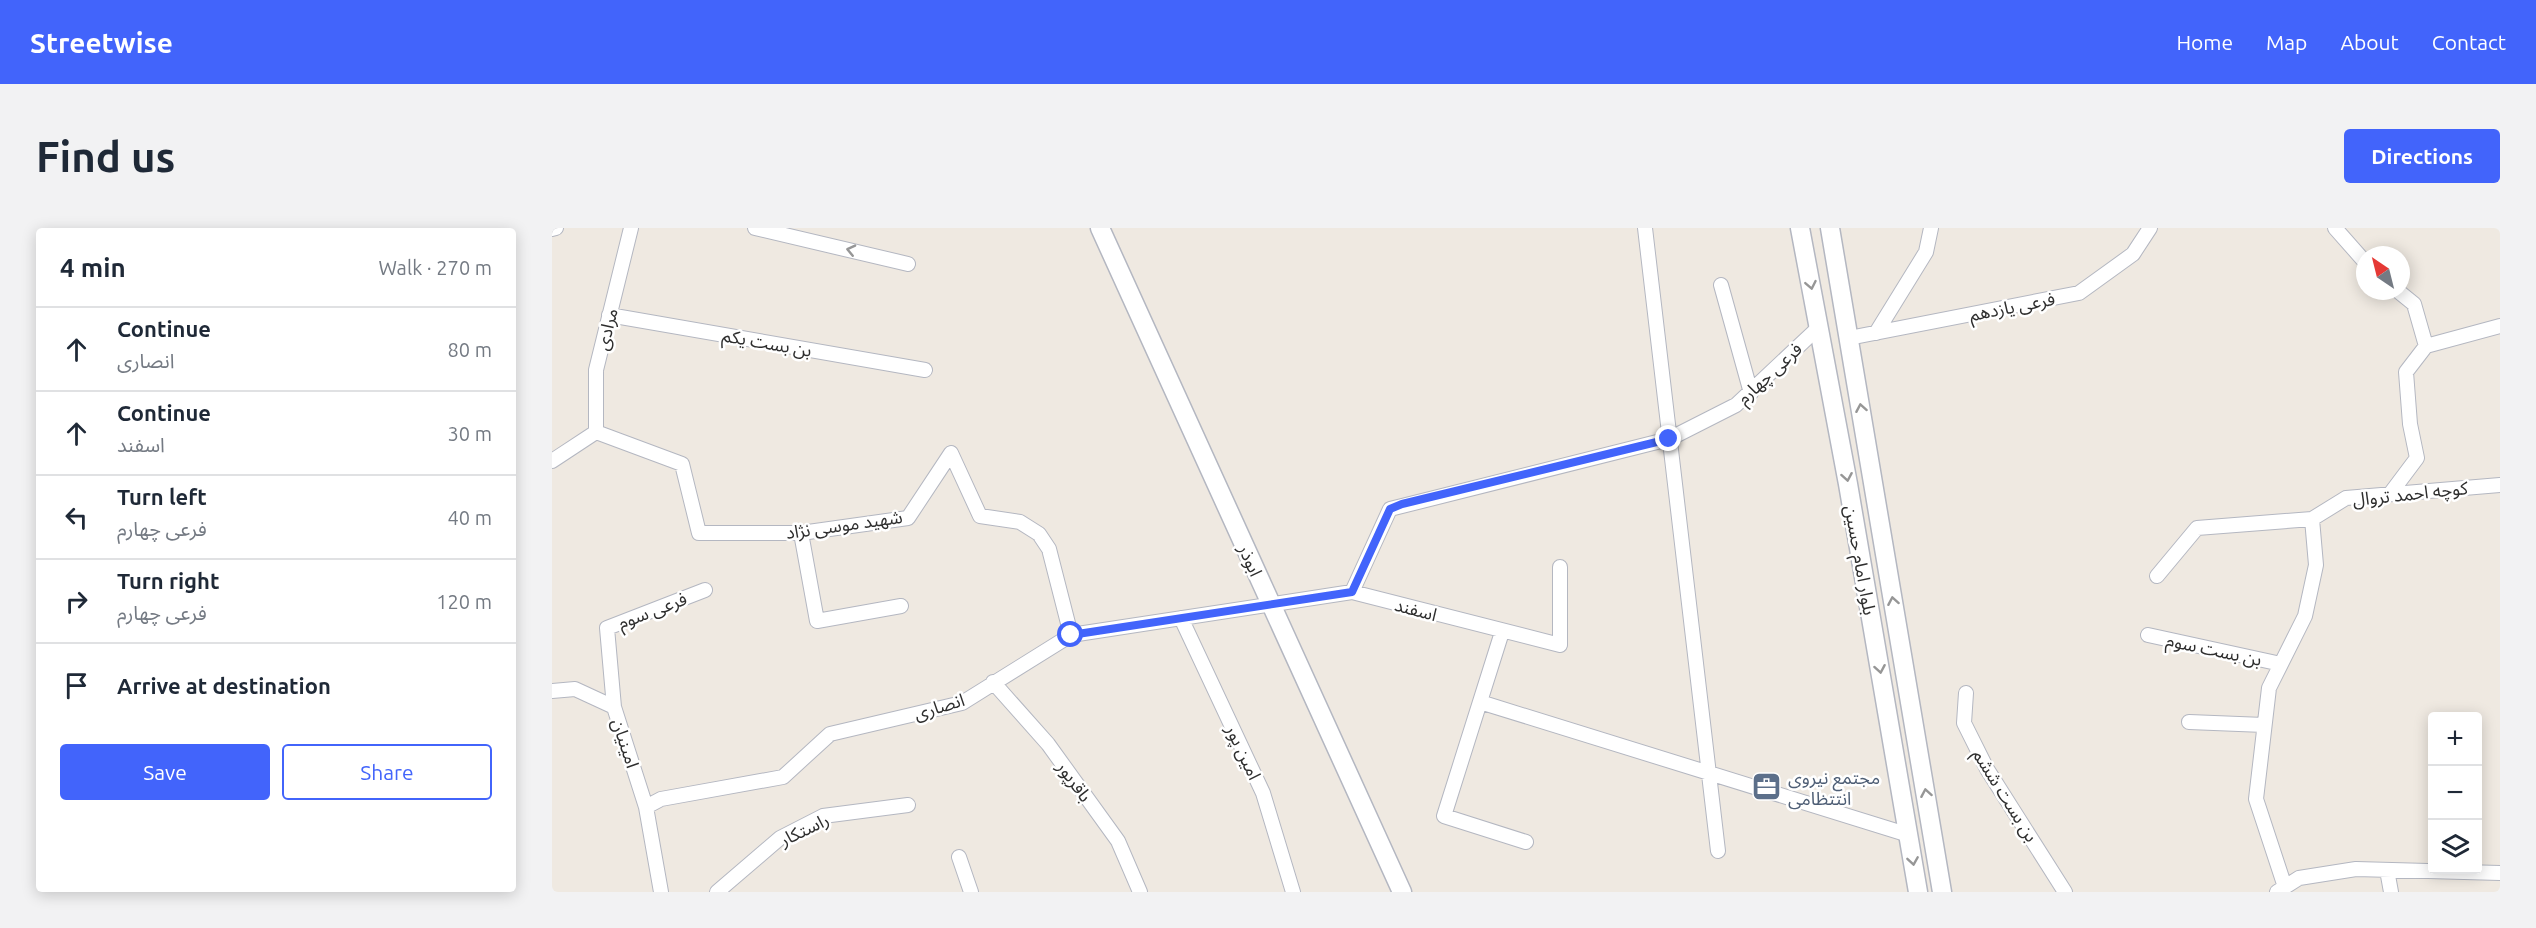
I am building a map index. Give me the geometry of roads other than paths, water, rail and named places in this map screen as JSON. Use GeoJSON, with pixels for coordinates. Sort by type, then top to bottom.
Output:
{"type":"FeatureCollection","features":[{"type":"Feature","properties":{"kind":"street","name":"مرادی"},"geometry":{"type":"LineString","coordinates":[[596,432],[596,370],[631,228]]}},
{"type":"Feature","properties":{"kind":"street"},"geometry":{"type":"LineString","coordinates":[[755,228],[908,264]]}},
{"type":"Feature","properties":{"kind":"street","name":"ابوذر"},"geometry":{"type":"LineString","coordinates":[[1100,228],[1402,892]]}},
{"type":"Feature","properties":{"kind":"street"},"geometry":{"type":"LineString","coordinates":[[1645,228],[1718,851]]}},
{"type":"Feature","properties":{"kind":"street","name":"بلوار امام حسین"},"geometry":{"type":"LineString","coordinates":[[1800,228],[1918,892]]}},
{"type":"Feature","properties":{"kind":"street","name":"بلوار امام حسین"},"geometry":{"type":"LineString","coordinates":[[1830,228],[1942,892]]}},
{"type":"Feature","properties":{"kind":"street"},"geometry":{"type":"LineString","coordinates":[[1876,333],[1926,252],[1931,228]]}},
{"type":"Feature","properties":{"kind":"street","name":"فرعی یازدهم"},"geometry":{"type":"LineString","coordinates":[[1849,339],[2079,293],[2133,254],[2150,228]]}},
{"type":"Feature","properties":{"kind":"street"},"geometry":{"type":"LineString","coordinates":[[2337,229],[2356,251]]}},
{"type":"Feature","properties":{"kind":"street"},"geometry":{"type":"LineString","coordinates":[[1721,285],[1751,393]]}},
{"type":"Feature","properties":{"kind":"street"},"geometry":{"type":"LineString","coordinates":[[2409,300],[2414,304],[2426,346]]}},
{"type":"Feature","properties":{"kind":"street","name":"بن بست یکم"},"geometry":{"type":"LineString","coordinates":[[609,315],[925,370]]}},
{"type":"Feature","properties":{"kind":"street"},"geometry":{"type":"LineString","coordinates":[[2390,494],[2418,458],[2410,424],[2406,372],[2426,346],[2500,326]]}},
{"type":"Feature","properties":{"kind":"street","name":"فرعی چهارم"},"geometry":{"type":"LineString","coordinates":[[1352,592],[1390,509],[1402,504],[1669,439],[1736,405],[1819,327]]}},
{"type":"Feature","properties":{"kind":"street"},"geometry":{"type":"LineString","coordinates":[[552,461],[596,432]]}},
{"type":"Feature","properties":{"kind":"street","name":"شهید موسی نژاد"},"geometry":{"type":"LineString","coordinates":[[596,432],[682,464],[699,533],[801,533],[908,518],[951,453],[980,516],[1020,522],[1039,534],[1049,549],[1071,635]]}},
{"type":"Feature","properties":{"kind":"street","name":"کوچه احمد تروال"},"geometry":{"type":"LineString","coordinates":[[2312,519],[2346,498],[2500,485]]}},
{"type":"Feature","properties":{"kind":"street"},"geometry":{"type":"LineString","coordinates":[[2157,576],[2197,528],[2312,519],[2316,565],[2305,616],[2269,688],[2256,799],[2281,890],[2299,878],[2356,869],[2500,873]]}},
{"type":"Feature","properties":{"kind":"street"},"geometry":{"type":"LineString","coordinates":[[801,533],[817,621],[901,606]]}},
{"type":"Feature","properties":{"kind":"street","name":"اسفند"},"geometry":{"type":"LineString","coordinates":[[1271,604],[1352,592],[1560,645],[1560,567]]}},
{"type":"Feature","properties":{"kind":"street","name":"فرعی سوم"},"geometry":{"type":"LineString","coordinates":[[614,707],[607,628],[705,591]]}},
{"type":"Feature","properties":{"kind":"street","name":"انصاری"},"geometry":{"type":"LineString","coordinates":[[646,807],[661,799],[783,777],[830,734],[962,703],[1071,635],[1271,604]]}},
{"type":"Feature","properties":{"kind":"street","name":"امین پور"},"geometry":{"type":"LineString","coordinates":[[1181,618],[1263,793],[1293,892]]}},
{"type":"Feature","properties":{"kind":"street"},"geometry":{"type":"LineString","coordinates":[[1502,632],[1444,816],[1527,842]]}},
{"type":"Feature","properties":{"kind":"street","name":"بن بست سوم"},"geometry":{"type":"LineString","coordinates":[[2148,634],[2281,664]]}},
{"type":"Feature","properties":{"kind":"street","name":"باقرپور"},"geometry":{"type":"LineString","coordinates":[[993,682],[1048,744],[1118,841],[1140,892]]}},
{"type":"Feature","properties":{"kind":"street","name":"امینیان"},"geometry":{"type":"LineString","coordinates":[[552,691],[575,689],[614,707],[646,807],[661,892]]}},
{"type":"Feature","properties":{"kind":"street","name":"بن بست ششم"},"geometry":{"type":"LineString","coordinates":[[1966,693],[1964,723],[1988,770],[2065,892]]}},
{"type":"Feature","properties":{"kind":"street"},"geometry":{"type":"LineString","coordinates":[[1480,702],[1909,835]]}},
{"type":"Feature","properties":{"kind":"street"},"geometry":{"type":"LineString","coordinates":[[2189,722],[2264,725]]}},
{"type":"Feature","properties":{"kind":"street","name":"راستکار"},"geometry":{"type":"LineString","coordinates":[[717,892],[780,838],[823,816],[908,805]]}},
{"type":"Feature","properties":{"kind":"street"},"geometry":{"type":"LineString","coordinates":[[959,856],[971,892]]}},
{"type":"Feature","properties":{"kind":"street"},"geometry":{"type":"LineString","coordinates":[[2387,870],[2391,892]]}},
{"type":"Feature","properties":{"kind":"place","name":"مجتمع نیروی انتتظامی"},"geometry":{"type":"Point","coordinates":[1767,787]}}]}
